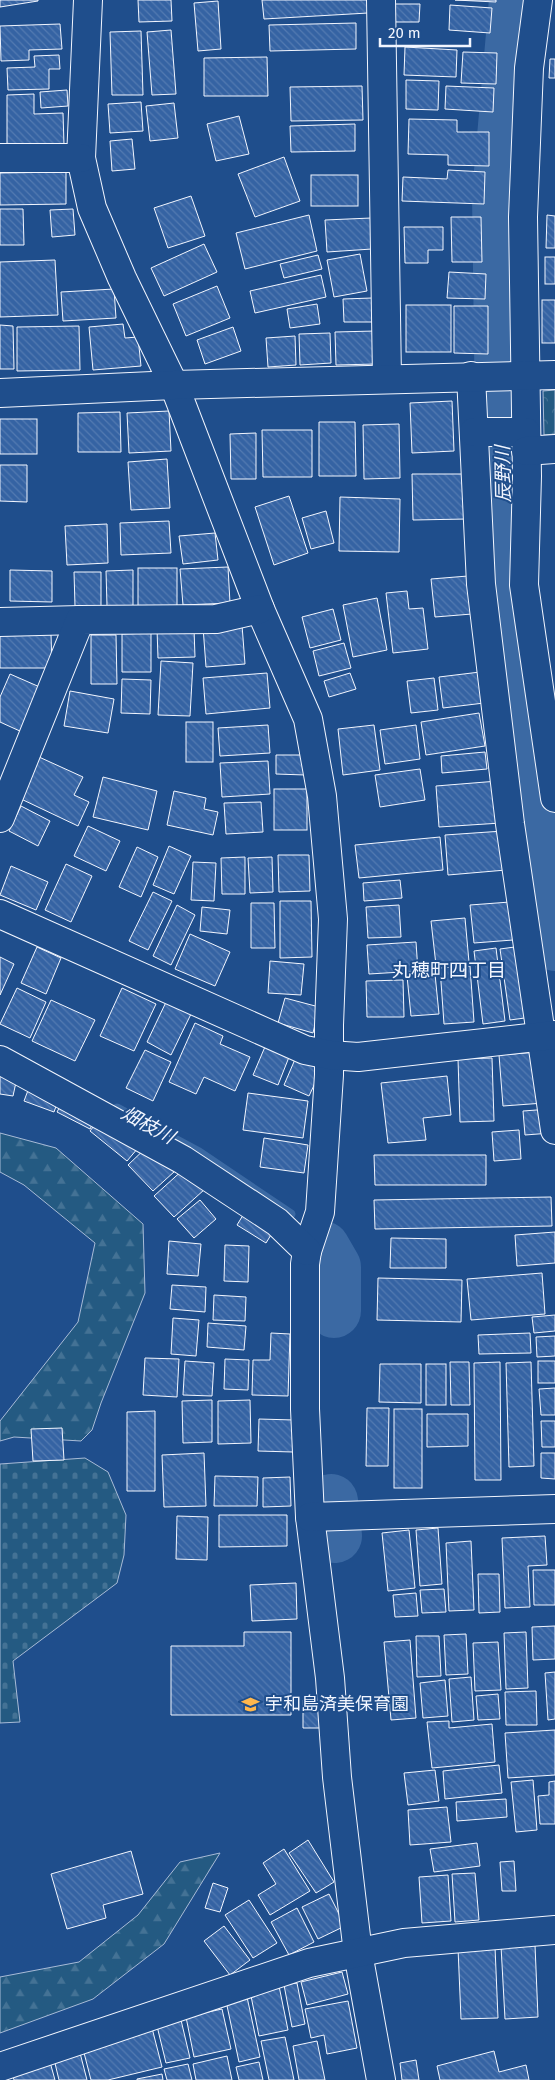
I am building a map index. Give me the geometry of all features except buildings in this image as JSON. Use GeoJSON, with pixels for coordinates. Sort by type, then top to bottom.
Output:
{"type":"FeatureCollection","features":[{"type":"Feature","properties":{"kind":"street"},"geometry":{"type":"LineString","coordinates":[[88,0],[80,158],[92,208],[122,278],[174,385],[260,609],[308,720],[322,796],[333,919],[330,1055],[320,1212],[307,1251],[305,1264],[306,1409],[325,1516],[330,1678],[338,1777],[380,1948],[382,2080]]}},
{"type":"Feature","properties":{"kind":"street"},"geometry":{"type":"LineString","coordinates":[[381,0],[387,378]]}},
{"type":"Feature","properties":{"kind":"street"},"geometry":{"type":"LineString","coordinates":[[538,0],[529,68],[523,217],[499,375],[480,432],[481,584],[510,824],[548,1035],[555,1130]]}},
{"type":"Feature","properties":{"kind":"street"},"geometry":{"type":"LineString","coordinates":[[0,158],[80,158]]}},
{"type":"Feature","properties":{"kind":"street"},"geometry":{"type":"LineString","coordinates":[[0,393],[174,385],[555,374]]}},
{"type":"Feature","properties":{"kind":"street"},"geometry":{"type":"LineString","coordinates":[[499,375],[522,438],[524,585],[555,798]]}},
{"type":"Feature","properties":{"kind":"street"},"geometry":{"type":"LineString","coordinates":[[480,432],[522,438],[555,449]]}},
{"type":"Feature","properties":{"kind":"street"},"geometry":{"type":"LineString","coordinates":[[0,622],[216,619],[260,609]]}},
{"type":"Feature","properties":{"kind":"street"},"geometry":{"type":"LineString","coordinates":[[0,818],[80,620]]}},
{"type":"Feature","properties":{"kind":"street"},"geometry":{"type":"LineString","coordinates":[[0,914],[305,1050],[330,1055],[358,1057],[548,1035]]}},
{"type":"Feature","properties":{"kind":"street"},"geometry":{"type":"LineString","coordinates":[[0,1060],[183,1160],[277,1222],[307,1251]]}},
{"type":"Feature","properties":{"kind":"street"},"geometry":{"type":"LineString","coordinates":[[325,1516],[555,1509]]}},
{"type":"Feature","properties":{"kind":"street"},"geometry":{"type":"LineString","coordinates":[[0,2067],[309,1962],[380,1948],[555,1930]]}},
{"type":"Feature","properties":{"kind":"green space"},"geometry":{"type":"Polygon","coordinates":[[[555,390],[555,434],[544,435],[543,391],[555,390]]]}},
{"type":"Feature","properties":{"kind":"green space"},"geometry":{"type":"Polygon","coordinates":[[[0,1133],[56,1148],[143,1224],[145,1293],[92,1430],[81,1441],[14,1437],[0,1441],[0,1421],[78,1322],[95,1243],[24,1185],[0,1172],[0,1133]]]}},
{"type":"Feature","properties":{"kind":"green space"},"geometry":{"type":"Polygon","coordinates":[[[85,1458],[108,1472],[126,1515],[124,1555],[117,1583],[13,1661],[20,1722],[0,1723],[0,1464],[85,1458]]]}},
{"type":"Feature","properties":{"kind":"green space"},"geometry":{"type":"Polygon","coordinates":[[[220,1853],[164,1944],[93,1999],[0,2033],[0,1977],[79,1962],[138,1915],[180,1862],[220,1853]]]}},
{"type":"Feature","properties":{"kind":"waterway","name":"辰野川"},"geometry":{"type":"LineString","coordinates":[[516,0],[499,194],[504,569],[555,944]]}},
{"type":"Feature","properties":{"kind":"waterway","name":"畑枝川"},"geometry":{"type":"LineString","coordinates":[[117,1108],[199,1152],[291,1214]]}},
{"type":"Feature","properties":{"kind":"waterway","name":"畑枝川"},"geometry":{"type":"LineString","coordinates":[[323,1248],[334,1267],[334,1311]]}},
{"type":"Feature","properties":{"kind":"waterway"},"geometry":{"type":"LineString","coordinates":[[331,1501],[335,1536]]}},
{"type":"Feature","properties":{"kind":"place","name":"宇和島済美保育園"},"geometry":{"type":"Point","coordinates":[251,1704]}},
{"type":"Feature","properties":{"kind":"district","name":"丸穂町四丁目"},"geometry":{"type":"Point","coordinates":[449,970]}}]}
